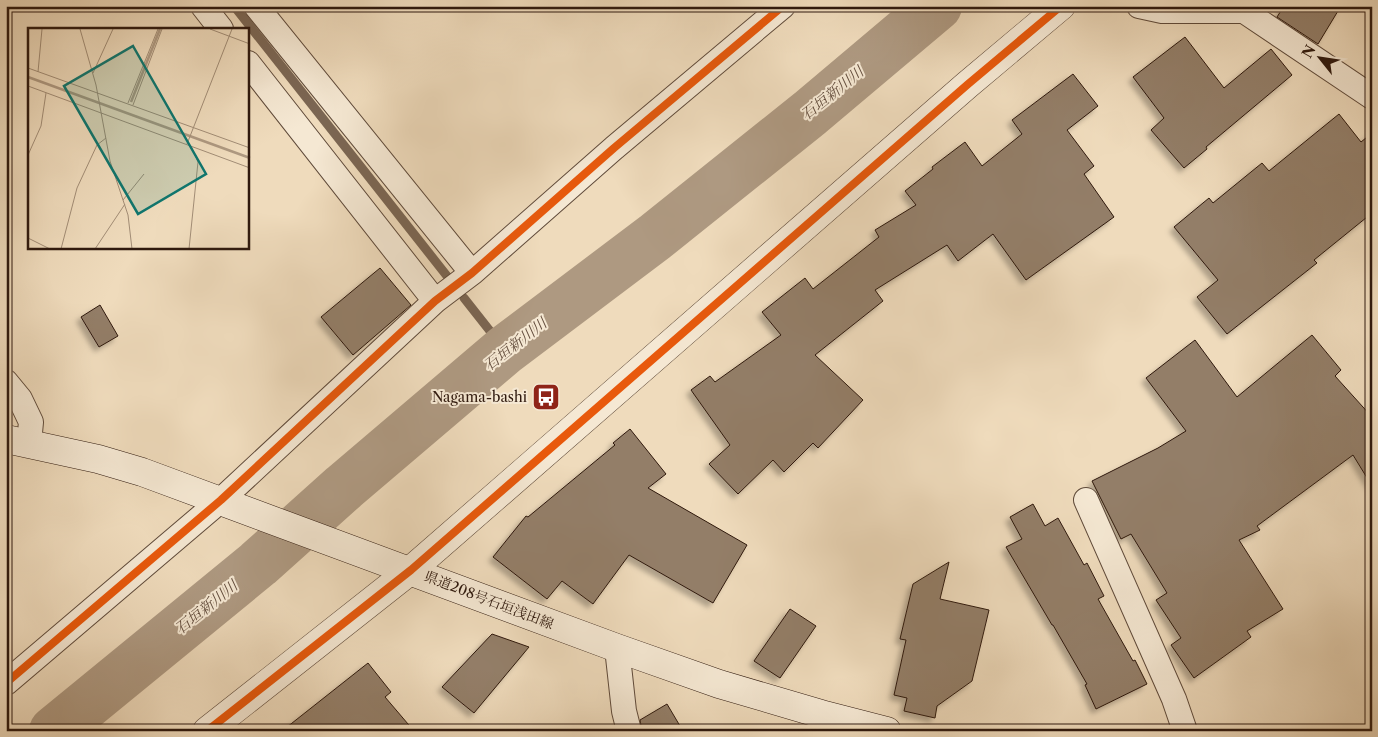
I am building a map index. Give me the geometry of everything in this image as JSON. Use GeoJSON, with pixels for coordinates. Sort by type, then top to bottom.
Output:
{"type":"FeatureCollection","features":[{"type":"Feature","properties":{"kind":"street"},"geometry":{"type":"LineString","coordinates":[[203,6],[220,28]]}},
{"type":"Feature","properties":{"kind":"street"},"geometry":{"type":"LineString","coordinates":[[256,6],[472,273]]}},
{"type":"Feature","properties":{"kind":"street"},"geometry":{"type":"LineString","coordinates":[[6,683],[221,500],[435,301],[472,273],[614,148],[783,6]]}},
{"type":"Feature","properties":{"kind":"street"},"geometry":{"type":"LineString","coordinates":[[1139,6],[1162,11],[1244,11],[1372,97]]}},
{"type":"Feature","properties":{"kind":"street"},"geometry":{"type":"LineString","coordinates":[[207,731],[411,570],[959,91],[1047,11]]}},
{"type":"Feature","properties":{"kind":"street"},"geometry":{"type":"LineString","coordinates":[[249,64],[435,301]]}},
{"type":"Feature","properties":{"kind":"street"},"geometry":{"type":"LineString","coordinates":[[6,382],[20,399],[31,422],[18,441]]}},
{"type":"Feature","properties":{"kind":"street","name":"県道208号石垣浅田線"},"geometry":{"type":"LineString","coordinates":[[18,441],[98,459],[142,472],[719,684],[887,731]]}},
{"type":"Feature","properties":{"kind":"street"},"geometry":{"type":"LineString","coordinates":[[1086,500],[1174,699],[1185,731]]}},
{"type":"Feature","properties":{"kind":"street"},"geometry":{"type":"LineString","coordinates":[[617,648],[624,711],[629,731]]}},
{"type":"Feature","properties":{"kind":"building"},"geometry":{"type":"Polygon","coordinates":[[[1284,6],[1341,6],[1318,44],[1277,17],[1284,6]]]}},
{"type":"Feature","properties":{"kind":"building"},"geometry":{"type":"Polygon","coordinates":[[[1185,37],[1224,88],[1271,49],[1292,75],[1206,147],[1207,149],[1184,168],[1151,130],[1164,118],[1133,77],[1185,37]]]}},
{"type":"Feature","properties":{"kind":"building"},"geometry":{"type":"Polygon","coordinates":[[[1073,74],[1098,106],[1067,130],[1094,166],[1084,174],[1114,217],[1026,280],[993,234],[958,261],[947,245],[875,290],[883,301],[815,355],[863,400],[818,448],[813,443],[784,472],[773,460],[738,494],[709,464],[730,445],[691,390],[710,376],[715,382],[781,335],[762,312],[805,278],[813,289],[879,237],[875,230],[916,205],[905,191],[933,169],[932,167],[965,142],[982,166],[1022,134],[1012,120],[1073,74]]]}},
{"type":"Feature","properties":{"kind":"building"},"geometry":{"type":"Polygon","coordinates":[[[1339,114],[1361,142],[1372,133],[1372,213],[1314,260],[1317,263],[1227,334],[1197,297],[1218,280],[1174,227],[1209,198],[1213,203],[1262,163],[1269,171],[1339,114]]]}},
{"type":"Feature","properties":{"kind":"building"},"geometry":{"type":"Polygon","coordinates":[[[380,268],[411,305],[353,355],[321,317],[380,268]]]}},
{"type":"Feature","properties":{"kind":"building"},"geometry":{"type":"Polygon","coordinates":[[[100,305],[118,336],[99,347],[81,317],[100,305]]]}},
{"type":"Feature","properties":{"kind":"building"},"geometry":{"type":"Polygon","coordinates":[[[1312,335],[1341,370],[1335,376],[1372,417],[1372,486],[1353,455],[1257,526],[1260,530],[1239,540],[1283,609],[1247,631],[1251,637],[1194,678],[1171,645],[1181,638],[1156,600],[1167,593],[1131,534],[1121,539],[1092,481],[1158,448],[1186,431],[1146,378],[1195,340],[1237,397],[1312,335]]]}},
{"type":"Feature","properties":{"kind":"building"},"geometry":{"type":"Polygon","coordinates":[[[630,429],[666,474],[648,488],[747,545],[713,603],[629,555],[593,604],[562,581],[547,599],[493,557],[526,516],[528,517],[615,445],[613,443],[630,429]]]}},
{"type":"Feature","properties":{"kind":"building"},"geometry":{"type":"Polygon","coordinates":[[[1033,504],[1045,526],[1058,518],[1084,565],[1087,563],[1104,596],[1098,599],[1133,661],[1135,660],[1147,684],[1096,709],[1085,685],[1087,684],[1006,547],[1022,539],[1010,517],[1033,504]]]}},
{"type":"Feature","properties":{"kind":"building"},"geometry":{"type":"Polygon","coordinates":[[[949,562],[940,599],[989,610],[972,681],[937,706],[935,718],[904,711],[907,698],[894,695],[906,640],[900,639],[913,584],[949,562]]]}},
{"type":"Feature","properties":{"kind":"building"},"geometry":{"type":"Polygon","coordinates":[[[790,609],[816,626],[780,678],[754,661],[790,609]]]}},
{"type":"Feature","properties":{"kind":"building"},"geometry":{"type":"Polygon","coordinates":[[[492,634],[529,647],[474,713],[442,687],[492,634]]]}},
{"type":"Feature","properties":{"kind":"building"},"geometry":{"type":"Polygon","coordinates":[[[368,663],[391,692],[385,697],[414,731],[282,731],[368,663]]]}},
{"type":"Feature","properties":{"kind":"building"},"geometry":{"type":"Polygon","coordinates":[[[667,704],[683,731],[642,731],[640,720],[667,704]]]}},
{"type":"Feature","properties":{"kind":"waterway"},"geometry":{"type":"LineString","coordinates":[[234,6],[447,276]]}},
{"type":"Feature","properties":{"kind":"waterway","name":"石垣新川川"},"geometry":{"type":"LineString","coordinates":[[54,731],[258,564],[344,487],[505,350],[655,237],[810,113],[937,6]]}},
{"type":"Feature","properties":{"kind":"waterway"},"geometry":{"type":"LineString","coordinates":[[464,298],[505,350]]}},
{"type":"Feature","properties":{"kind":"cycle path"},"geometry":{"type":"LineString","coordinates":[[6,683],[221,500],[435,301],[472,273],[614,148],[783,6]]}},
{"type":"Feature","properties":{"kind":"cycle path"},"geometry":{"type":"LineString","coordinates":[[207,731],[411,570],[967,85],[1061,6]]}},
{"type":"Feature","properties":{"kind":"place","name":"Nagama-bashi"},"geometry":{"type":"Point","coordinates":[546,397]}}]}
